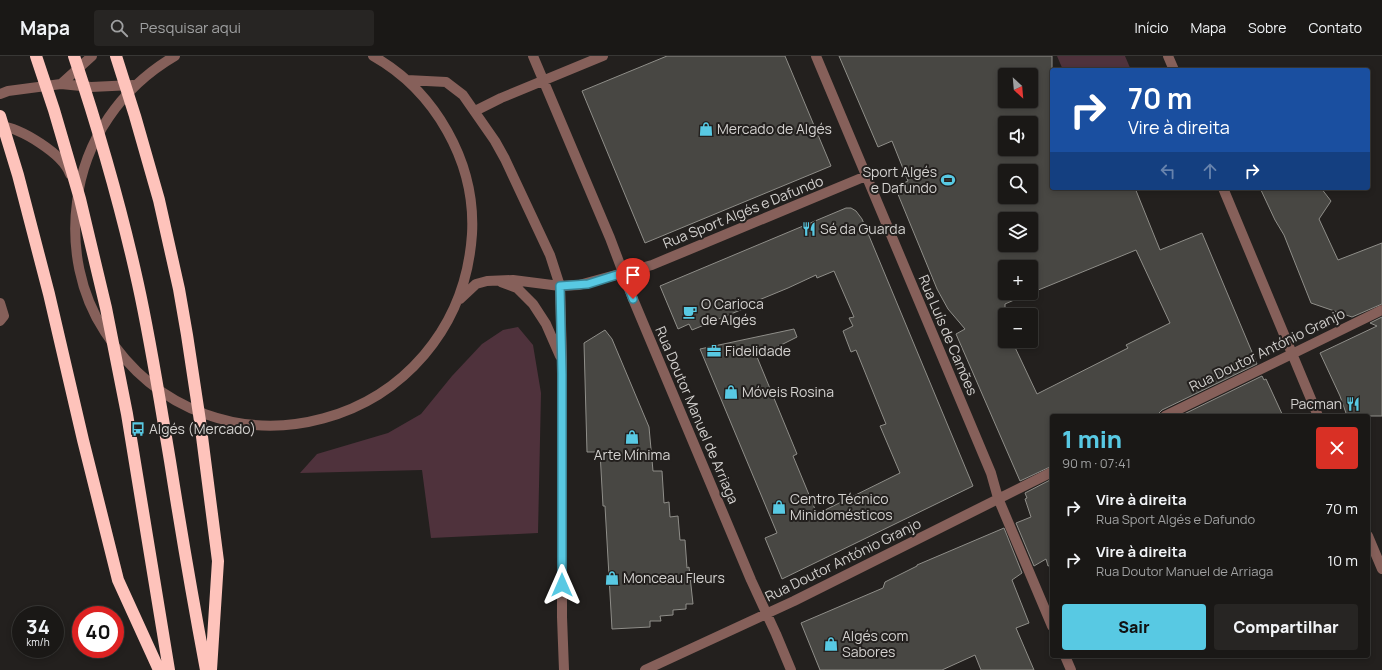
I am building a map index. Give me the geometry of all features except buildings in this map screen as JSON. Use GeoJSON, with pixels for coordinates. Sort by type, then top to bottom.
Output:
{"type":"FeatureCollection","features":[{"type":"Feature","properties":{"kind":"highway"},"geometry":{"type":"LineString","coordinates":[[36,56],[63,138],[80,199],[106,308],[126,414],[169,670]]}},
{"type":"Feature","properties":{"kind":"highway"},"geometry":{"type":"LineString","coordinates":[[74,56],[98,129],[138,284],[156,378],[206,670]]}},
{"type":"Feature","properties":{"kind":"highway"},"geometry":{"type":"LineString","coordinates":[[116,56],[159,200],[179,289],[187,335],[201,428],[218,561],[211,670]]}},
{"type":"Feature","properties":{"kind":"highway"},"geometry":{"type":"LineString","coordinates":[[0,116],[18,175],[53,308],[83,440],[118,580],[160,670]]}},
{"type":"Feature","properties":{"kind":"street"},"geometry":{"type":"LineString","coordinates":[[61,84],[92,56]]}},
{"type":"Feature","properties":{"kind":"street"},"geometry":{"type":"LineString","coordinates":[[175,56],[161,60],[135,85],[114,109],[98,135],[85,164],[78,194],[75,221],[76,248],[80,275],[88,300],[107,336],[132,367],[164,393],[187,406],[226,420],[266,425],[306,422],[332,416],[369,400],[392,386],[422,358],[442,331],[457,302],[468,266],[471,248],[472,222],[469,192],[459,156],[452,139],[432,107],[407,80],[384,62],[373,56]]}},
{"type":"Feature","properties":{"kind":"street","name":"Rua Doutor Manuel de Arriaga"},"geometry":{"type":"LineString","coordinates":[[533,56],[608,231],[633,299],[751,580],[791,670]]}},
{"type":"Feature","properties":{"kind":"street"},"geometry":{"type":"LineString","coordinates":[[475,111],[501,98],[603,56]]}},
{"type":"Feature","properties":{"kind":"street","name":"Rua Luís de Camões"},"geometry":{"type":"LineString","coordinates":[[816,56],[991,474],[998,498],[1050,621]]}},
{"type":"Feature","properties":{"kind":"street"},"geometry":{"type":"LineString","coordinates":[[1168,56],[1173,68]]}},
{"type":"Feature","properties":{"kind":"street"},"geometry":{"type":"LineString","coordinates":[[407,80],[446,82],[463,95],[475,111],[498,147],[517,184],[550,256],[560,286],[562,361],[562,599],[564,670]]}},
{"type":"Feature","properties":{"kind":"street"},"geometry":{"type":"LineString","coordinates":[[0,94],[8,91],[61,84],[91,87],[135,85]]}},
{"type":"Feature","properties":{"kind":"street"},"geometry":{"type":"LineString","coordinates":[[0,126],[13,128],[38,141],[50,150],[68,169],[78,194]]}},
{"type":"Feature","properties":{"kind":"street","name":"Rua Sport Algés e Dafundo"},"geometry":{"type":"LineString","coordinates":[[457,302],[476,284],[493,280],[513,280],[560,286],[588,284],[652,264],[866,176]]}},
{"type":"Feature","properties":{"kind":"street"},"geometry":{"type":"LineString","coordinates":[[1224,190],[1317,414]]}},
{"type":"Feature","properties":{"kind":"street"},"geometry":{"type":"LineString","coordinates":[[493,280],[517,288],[533,304],[546,324],[562,361]]}},
{"type":"Feature","properties":{"kind":"street"},"geometry":{"type":"LineString","coordinates":[[0,303],[4,316],[0,321]]}},
{"type":"Feature","properties":{"kind":"street","name":"Rua Doutor António Granjo"},"geometry":{"type":"LineString","coordinates":[[1169,414],[1382,310]]}},
{"type":"Feature","properties":{"kind":"street","name":"Rua Doutor António Granjo"},"geometry":{"type":"LineString","coordinates":[[646,670],[801,597],[1050,473]]}},
{"type":"Feature","properties":{"kind":"street"},"geometry":{"type":"LineString","coordinates":[[1370,541],[1382,569]]}},
{"type":"Feature","properties":{"kind":"street"},"geometry":{"type":"LineString","coordinates":[[1066,658],[1071,670]]}},
{"type":"Feature","properties":{"kind":"shaded area"},"geometry":{"type":"Polygon","coordinates":[[[1057,56],[1125,56],[1130,68],[1062,68],[1057,56]]]}},
{"type":"Feature","properties":{"kind":"shaded area"},"geometry":{"type":"Polygon","coordinates":[[[518,327],[533,345],[541,393],[538,533],[431,538],[422,470],[300,473],[317,454],[388,433],[421,414],[452,376],[482,344],[503,330],[518,327]]]}},
{"type":"Feature","properties":{"kind":"place","name":"Mercado de Algés"},"geometry":{"type":"Point","coordinates":[706,129]}},
{"type":"Feature","properties":{"kind":"place","name":"Sport Algés e Dafundo"},"geometry":{"type":"Point","coordinates":[948,180]}},
{"type":"Feature","properties":{"kind":"place","name":"Sé da Guarda"},"geometry":{"type":"Point","coordinates":[809,229]}},
{"type":"Feature","properties":{"kind":"place","name":"O Carioca de Algés"},"geometry":{"type":"Point","coordinates":[690,312]}},
{"type":"Feature","properties":{"kind":"place","name":"Fidelidade"},"geometry":{"type":"Point","coordinates":[714,351]}},
{"type":"Feature","properties":{"kind":"place","name":"Móveis Rosina"},"geometry":{"type":"Point","coordinates":[731,392]}},
{"type":"Feature","properties":{"kind":"place","name":"Pacman"},"geometry":{"type":"Point","coordinates":[1353,404]}},
{"type":"Feature","properties":{"kind":"place","name":"Algés (Mercado)"},"geometry":{"type":"Point","coordinates":[138,429]}},
{"type":"Feature","properties":{"kind":"place","name":"Arte Mínima"},"geometry":{"type":"Point","coordinates":[632,437]}},
{"type":"Feature","properties":{"kind":"place","name":"Centro Técnico Minidomésticos"},"geometry":{"type":"Point","coordinates":[779,507]}},
{"type":"Feature","properties":{"kind":"place","name":"Monceau Fleurs"},"geometry":{"type":"Point","coordinates":[612,578]}},
{"type":"Feature","properties":{"kind":"place","name":"Algés com Sabores"},"geometry":{"type":"Point","coordinates":[831,644]}},
{"type":"Feature","properties":{"kind":"route"},"geometry":{"type":"LineString","coordinates":[[562,585],[562,374],[560,286],[588,284],[623,273],[633,299]]}}]}
